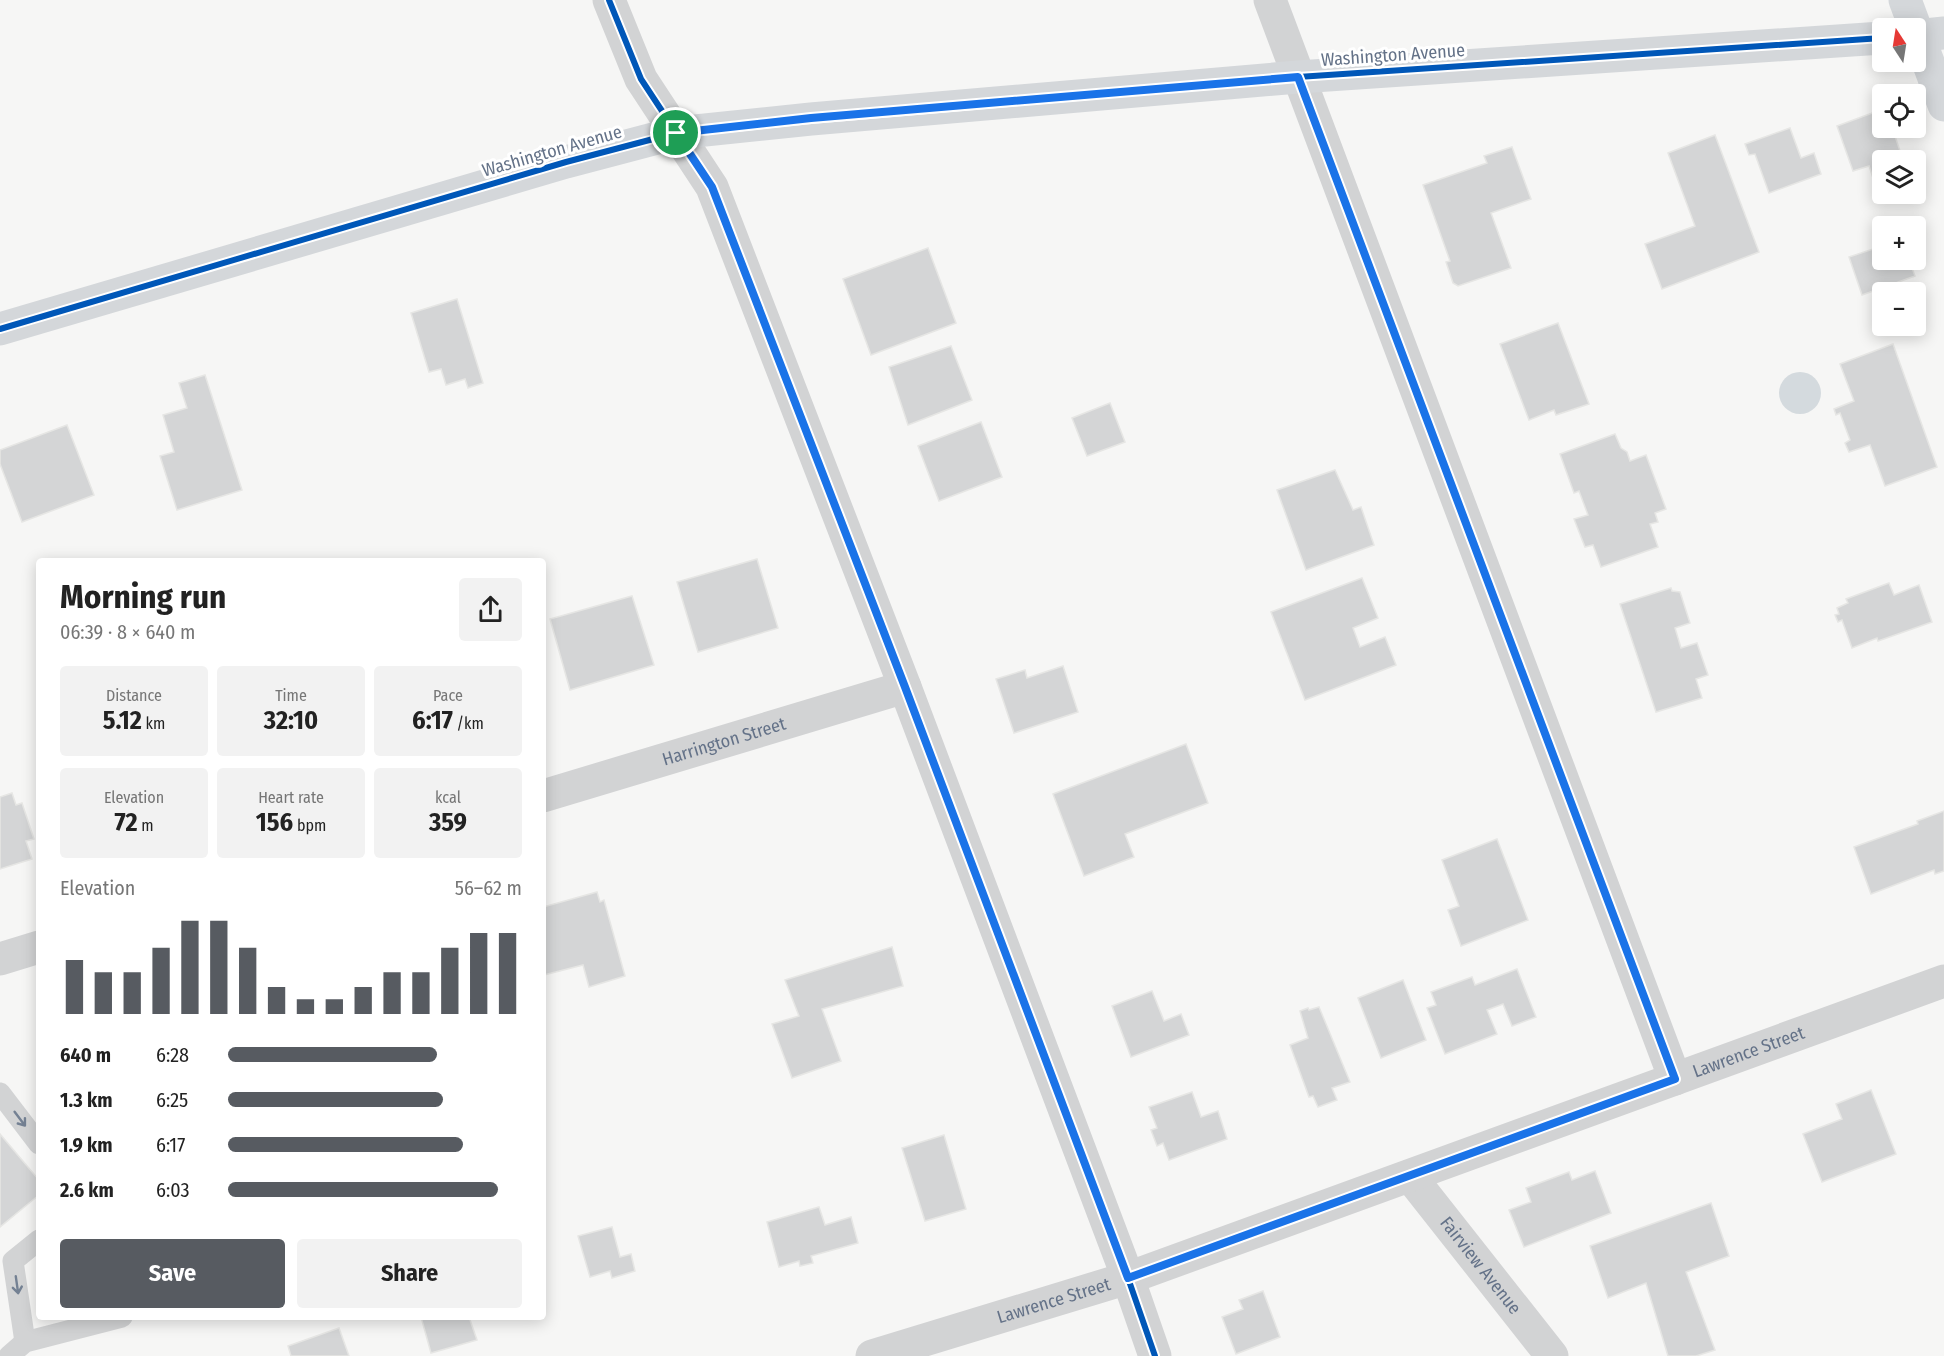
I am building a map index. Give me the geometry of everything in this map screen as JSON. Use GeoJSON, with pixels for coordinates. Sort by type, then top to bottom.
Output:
{"type":"FeatureCollection","features":[{"type":"Feature","properties":{"kind":"street"},"geometry":{"type":"LineString","coordinates":[[609,0],[641,79],[712,187],[905,687],[1128,1278],[1155,1356]]}},
{"type":"Feature","properties":{"kind":"street"},"geometry":{"type":"LineString","coordinates":[[1270,0],[1675,1079]]}},
{"type":"Feature","properties":{"kind":"street"},"geometry":{"type":"LineString","coordinates":[[1905,0],[1916,18]]}},
{"type":"Feature","properties":{"kind":"street"},"geometry":{"type":"LineString","coordinates":[[1926,35],[1944,105]]}},
{"type":"Feature","properties":{"kind":"street","name":"Washington Avenue"},"geometry":{"type":"LineString","coordinates":[[0,329],[566,162],[676,133],[811,118],[1298,77],[1872,39]]}},
{"type":"Feature","properties":{"kind":"street","name":"Harrington Street"},"geometry":{"type":"LineString","coordinates":[[546,795],[905,687]]}},
{"type":"Feature","properties":{"kind":"street"},"geometry":{"type":"LineString","coordinates":[[0,959],[36,948]]}},
{"type":"Feature","properties":{"kind":"street","name":"Lawrence Street"},"geometry":{"type":"LineString","coordinates":[[872,1356],[1128,1278],[1944,981]]}},
{"type":"Feature","properties":{"kind":"street","name":"Fairview Avenue"},"geometry":{"type":"LineString","coordinates":[[1410,1176],[1552,1356]]}},
{"type":"Feature","properties":{"kind":"lane"},"geometry":{"type":"LineString","coordinates":[[0,1093],[36,1140]]}},
{"type":"Feature","properties":{"kind":"lane"},"geometry":{"type":"LineString","coordinates":[[25,1342],[13,1261],[36,1242]]}},
{"type":"Feature","properties":{"kind":"lane"},"geometry":{"type":"LineString","coordinates":[[9,1356],[25,1342],[110,1320]]}},
{"type":"Feature","properties":{"kind":"shaded area"},"geometry":{"type":"Polygon","coordinates":[[[1800,372],[1815,378],[1821,393],[1815,408],[1800,414],[1785,408],[1779,393],[1785,378],[1800,372]]]}},
{"type":"Feature","properties":{"kind":"building"},"geometry":{"type":"Polygon","coordinates":[[[1872,113],[1872,138],[1896,138],[1900,150],[1872,150],[1872,175],[1869,166],[1853,171],[1837,126],[1872,113]]]}},
{"type":"Feature","properties":{"kind":"building"},"geometry":{"type":"Polygon","coordinates":[[[1790,128],[1801,158],[1814,153],[1821,174],[1769,193],[1755,154],[1749,155],[1745,144],[1790,128]]]}},
{"type":"Feature","properties":{"kind":"building"},"geometry":{"type":"Polygon","coordinates":[[[1715,135],[1759,252],[1662,289],[1645,244],[1695,226],[1668,153],[1715,135]]]}},
{"type":"Feature","properties":{"kind":"building"},"geometry":{"type":"Polygon","coordinates":[[[1512,147],[1531,199],[1491,213],[1511,268],[1458,286],[1453,283],[1446,262],[1450,261],[1423,185],[1487,163],[1484,156],[1512,147]]]}},
{"type":"Feature","properties":{"kind":"building"},"geometry":{"type":"Polygon","coordinates":[[[928,248],[956,323],[871,355],[843,279],[928,248]]]}},
{"type":"Feature","properties":{"kind":"building"},"geometry":{"type":"Polygon","coordinates":[[[1872,249],[1872,270],[1913,270],[1915,276],[1898,282],[1872,282],[1872,291],[1862,295],[1849,257],[1872,249]]]}},
{"type":"Feature","properties":{"kind":"building"},"geometry":{"type":"Polygon","coordinates":[[[457,299],[483,383],[468,388],[465,379],[446,385],[441,369],[429,372],[411,313],[457,299]]]}},
{"type":"Feature","properties":{"kind":"building"},"geometry":{"type":"Polygon","coordinates":[[[1558,323],[1589,404],[1556,415],[1554,410],[1529,420],[1500,344],[1558,323]]]}},
{"type":"Feature","properties":{"kind":"building"},"geometry":{"type":"Polygon","coordinates":[[[1893,344],[1937,467],[1885,486],[1870,445],[1849,452],[1845,443],[1850,440],[1840,413],[1836,415],[1834,409],[1854,401],[1840,364],[1893,344]]]}},
{"type":"Feature","properties":{"kind":"building"},"geometry":{"type":"Polygon","coordinates":[[[951,346],[972,400],[908,425],[889,367],[951,346]]]}},
{"type":"Feature","properties":{"kind":"building"},"geometry":{"type":"Polygon","coordinates":[[[205,375],[242,490],[177,510],[160,456],[174,452],[163,415],[187,408],[179,383],[205,375]]]}},
{"type":"Feature","properties":{"kind":"building"},"geometry":{"type":"Polygon","coordinates":[[[1110,403],[1125,442],[1087,456],[1072,418],[1110,403]]]}},
{"type":"Feature","properties":{"kind":"building"},"geometry":{"type":"Polygon","coordinates":[[[981,422],[1002,477],[939,501],[918,446],[981,422]]]}},
{"type":"Feature","properties":{"kind":"building"},"geometry":{"type":"Polygon","coordinates":[[[67,425],[94,495],[22,522],[0,464],[0,450],[67,425]]]}},
{"type":"Feature","properties":{"kind":"building"},"geometry":{"type":"Polygon","coordinates":[[[1615,434],[1630,461],[1646,455],[1666,509],[1655,513],[1658,522],[1650,524],[1658,547],[1601,567],[1593,545],[1585,547],[1574,519],[1588,515],[1579,491],[1574,493],[1560,454],[1615,434]]]}},
{"type":"Feature","properties":{"kind":"building"},"geometry":{"type":"Polygon","coordinates":[[[1335,470],[1353,510],[1361,507],[1374,545],[1306,570],[1277,490],[1335,470]]]}},
{"type":"Feature","properties":{"kind":"building"},"geometry":{"type":"Polygon","coordinates":[[[757,559],[778,628],[698,652],[677,582],[757,559]]]}},
{"type":"Feature","properties":{"kind":"building"},"geometry":{"type":"Polygon","coordinates":[[[1362,578],[1378,618],[1353,628],[1360,647],[1385,637],[1396,665],[1305,700],[1271,612],[1362,578]]]}},
{"type":"Feature","properties":{"kind":"building"},"geometry":{"type":"Polygon","coordinates":[[[1889,583],[1894,595],[1919,585],[1932,622],[1852,648],[1842,620],[1838,622],[1835,615],[1839,614],[1837,608],[1848,603],[1846,599],[1889,583]]]}},
{"type":"Feature","properties":{"kind":"building"},"geometry":{"type":"Polygon","coordinates":[[[1671,588],[1672,591],[1680,592],[1690,623],[1675,628],[1681,648],[1697,643],[1708,675],[1696,679],[1702,698],[1656,712],[1620,604],[1671,588]]]}},
{"type":"Feature","properties":{"kind":"building"},"geometry":{"type":"Polygon","coordinates":[[[632,596],[654,665],[570,690],[550,619],[632,596]]]}},
{"type":"Feature","properties":{"kind":"building"},"geometry":{"type":"Polygon","coordinates":[[[1063,666],[1078,712],[1014,733],[996,679],[1025,670],[1027,678],[1063,666]]]}},
{"type":"Feature","properties":{"kind":"building"},"geometry":{"type":"Polygon","coordinates":[[[1186,744],[1208,803],[1125,834],[1134,857],[1084,876],[1053,794],[1186,744]]]}},
{"type":"Feature","properties":{"kind":"building"},"geometry":{"type":"Polygon","coordinates":[[[12,793],[16,805],[22,803],[34,839],[26,841],[32,859],[0,869],[0,797],[12,793]]]}},
{"type":"Feature","properties":{"kind":"building"},"geometry":{"type":"Polygon","coordinates":[[[1944,811],[1944,871],[1935,874],[1934,870],[1871,894],[1854,847],[1918,824],[1917,821],[1944,811]]]}},
{"type":"Feature","properties":{"kind":"building"},"geometry":{"type":"Polygon","coordinates":[[[1497,839],[1528,920],[1461,946],[1448,910],[1459,906],[1442,860],[1497,839]]]}},
{"type":"Feature","properties":{"kind":"building"},"geometry":{"type":"Polygon","coordinates":[[[597,892],[600,902],[604,900],[625,976],[589,987],[583,965],[546,974],[546,906],[597,892]]]}},
{"type":"Feature","properties":{"kind":"building"},"geometry":{"type":"Polygon","coordinates":[[[892,947],[903,986],[822,1009],[841,1061],[792,1078],[772,1024],[799,1016],[785,980],[892,947]]]}},
{"type":"Feature","properties":{"kind":"building"},"geometry":{"type":"Polygon","coordinates":[[[1517,969],[1536,1017],[1512,1026],[1503,1004],[1487,1010],[1497,1034],[1445,1054],[1427,1008],[1436,1005],[1431,992],[1472,977],[1475,985],[1517,969]]]}},
{"type":"Feature","properties":{"kind":"building"},"geometry":{"type":"Polygon","coordinates":[[[1403,980],[1426,1040],[1381,1058],[1358,998],[1403,980]]]}},
{"type":"Feature","properties":{"kind":"building"},"geometry":{"type":"Polygon","coordinates":[[[1152,991],[1164,1021],[1181,1014],[1189,1035],[1131,1057],[1112,1006],[1152,991]]]}},
{"type":"Feature","properties":{"kind":"building"},"geometry":{"type":"Polygon","coordinates":[[[1319,1007],[1350,1082],[1332,1088],[1337,1100],[1318,1107],[1313,1096],[1309,1097],[1290,1045],[1308,1038],[1300,1011],[1319,1007]]]}},
{"type":"Feature","properties":{"kind":"building"},"geometry":{"type":"Polygon","coordinates":[[[1871,1090],[1896,1154],[1822,1182],[1803,1134],[1842,1119],[1836,1104],[1871,1090]]]}},
{"type":"Feature","properties":{"kind":"building"},"geometry":{"type":"Polygon","coordinates":[[[1192,1092],[1201,1117],[1218,1111],[1227,1139],[1169,1160],[1163,1143],[1157,1146],[1151,1130],[1157,1128],[1149,1107],[1192,1092]]]}},
{"type":"Feature","properties":{"kind":"building"},"geometry":{"type":"Polygon","coordinates":[[[0,1134],[36,1176],[36,1197],[0,1227],[0,1134]]]}},
{"type":"Feature","properties":{"kind":"building"},"geometry":{"type":"Polygon","coordinates":[[[944,1135],[966,1209],[925,1221],[902,1148],[944,1135]]]}},
{"type":"Feature","properties":{"kind":"building"},"geometry":{"type":"Polygon","coordinates":[[[1595,1171],[1611,1213],[1524,1247],[1509,1210],[1531,1202],[1526,1188],[1569,1172],[1572,1180],[1595,1171]]]}},
{"type":"Feature","properties":{"kind":"building"},"geometry":{"type":"Polygon","coordinates":[[[1711,1203],[1729,1256],[1686,1272],[1715,1350],[1696,1356],[1668,1356],[1646,1283],[1608,1298],[1590,1246],[1711,1203]]]}},
{"type":"Feature","properties":{"kind":"building"},"geometry":{"type":"Polygon","coordinates":[[[819,1207],[825,1225],[851,1217],[858,1243],[811,1256],[813,1263],[800,1266],[799,1261],[779,1267],[767,1222],[819,1207]]]}},
{"type":"Feature","properties":{"kind":"building"},"geometry":{"type":"Polygon","coordinates":[[[612,1227],[620,1257],[631,1254],[635,1271],[612,1278],[610,1271],[590,1277],[578,1236],[612,1227]]]}},
{"type":"Feature","properties":{"kind":"building"},"geometry":{"type":"Polygon","coordinates":[[[1263,1291],[1280,1337],[1236,1354],[1222,1317],[1243,1309],[1239,1300],[1263,1291]]]}},
{"type":"Feature","properties":{"kind":"building"},"geometry":{"type":"Polygon","coordinates":[[[422,1320],[470,1320],[477,1340],[431,1353],[422,1320]]]}},
{"type":"Feature","properties":{"kind":"building"},"geometry":{"type":"Polygon","coordinates":[[[339,1328],[349,1356],[291,1356],[288,1346],[339,1328]]]}},
{"type":"Feature","properties":{"kind":"cycle path"},"geometry":{"type":"LineString","coordinates":[[609,0],[641,79],[712,187],[905,687],[1128,1278],[1155,1356]]}},
{"type":"Feature","properties":{"kind":"cycle path"},"geometry":{"type":"LineString","coordinates":[[0,329],[566,162],[676,133],[811,119],[1298,77],[1872,39]]}},
{"type":"Feature","properties":{"kind":"route"},"geometry":{"type":"LineString","coordinates":[[1298,77],[1675,1079],[1128,1278],[905,687],[712,187],[676,133],[811,118],[1298,77]]}}]}
